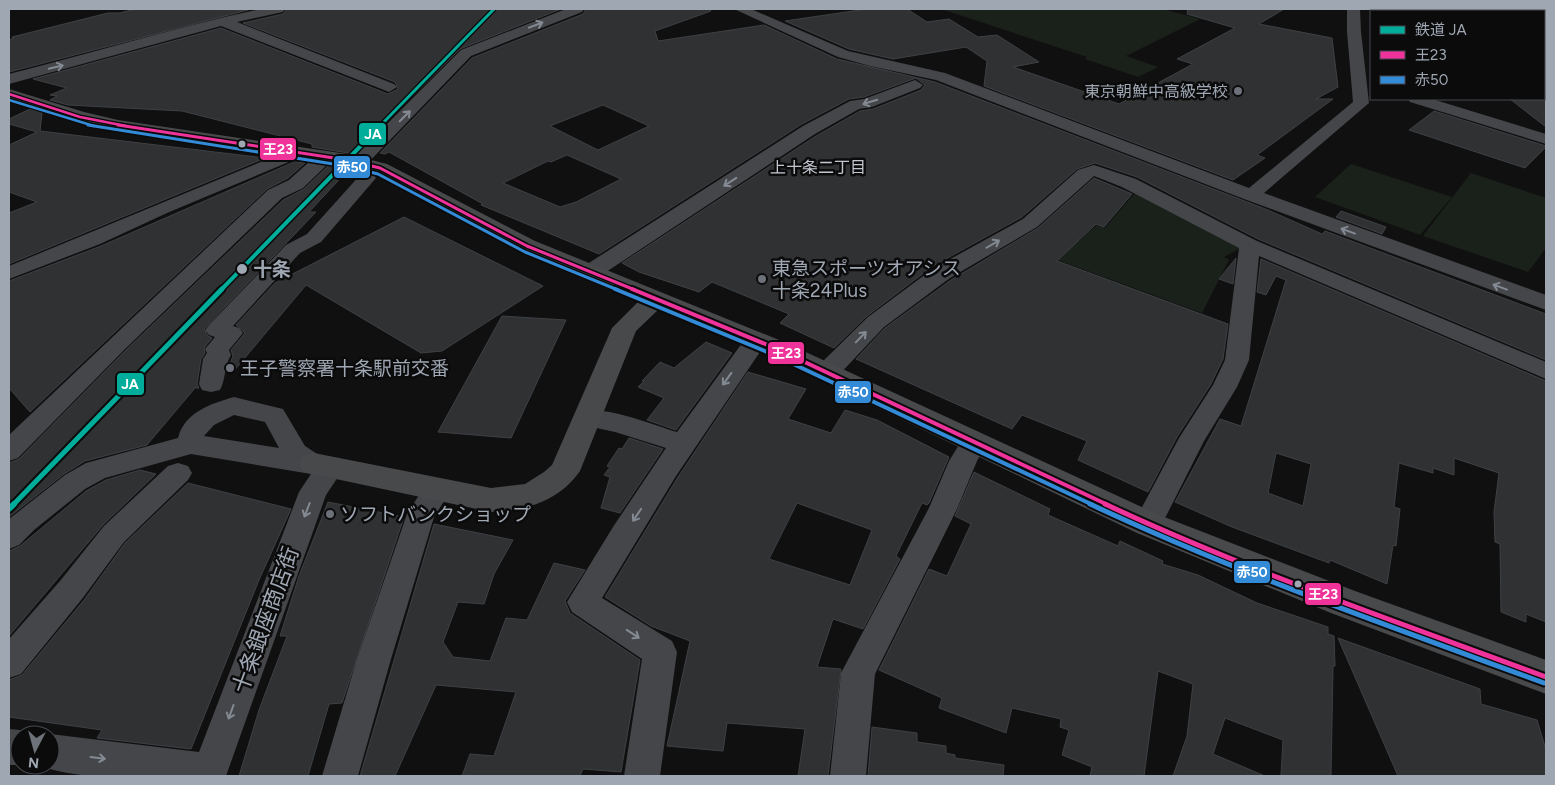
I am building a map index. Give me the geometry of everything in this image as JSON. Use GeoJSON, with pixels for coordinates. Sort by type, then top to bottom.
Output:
{"type":"FeatureCollection","features":[{"type":"Feature","properties":{"kind":"main road"},"geometry":{"type":"LineString","coordinates":[[9,94],[105,123],[325,157],[363,170],[380,168],[505,235],[589,273],[756,340],[1148,524],[1343,602],[1546,677]]}},
{"type":"Feature","properties":{"kind":"main road"},"geometry":{"type":"LineString","coordinates":[[322,466],[491,500],[507,500],[537,492],[562,476],[625,328],[656,299]]}},
{"type":"Feature","properties":{"kind":"street"},"geometry":{"type":"LineString","coordinates":[[9,79],[222,21],[278,9]]}},
{"type":"Feature","properties":{"kind":"street"},"geometry":{"type":"LineString","coordinates":[[211,384],[215,359],[219,355],[217,348],[231,333],[217,330],[293,249],[314,238],[363,170],[466,53],[577,9]]}},
{"type":"Feature","properties":{"kind":"street"},"geometry":{"type":"LineString","coordinates":[[741,9],[843,54],[870,62],[940,76],[1251,195],[1546,303]]}},
{"type":"Feature","properties":{"kind":"street"},"geometry":{"type":"LineString","coordinates":[[1251,195],[1361,103],[1367,87],[1361,36],[1354,9]]}},
{"type":"Feature","properties":{"kind":"street"},"geometry":{"type":"LineString","coordinates":[[222,21],[389,87]]}},
{"type":"Feature","properties":{"kind":"street"},"geometry":{"type":"LineString","coordinates":[[589,273],[809,130],[856,104],[866,104],[916,85]]}},
{"type":"Feature","properties":{"kind":"street"},"geometry":{"type":"LineString","coordinates":[[1419,100],[1546,139]]}},
{"type":"Feature","properties":{"kind":"street"},"geometry":{"type":"LineString","coordinates":[[9,273],[93,240],[160,209],[297,152]]}},
{"type":"Feature","properties":{"kind":"street"},"geometry":{"type":"LineString","coordinates":[[9,451],[116,345],[275,194],[296,184],[325,157]]}},
{"type":"Feature","properties":{"kind":"street"},"geometry":{"type":"LineString","coordinates":[[827,372],[876,322],[902,302],[942,273],[1030,223],[1084,174],[1094,170],[1129,183],[1250,245],[1546,371]]}},
{"type":"Feature","properties":{"kind":"street"},"geometry":{"type":"LineString","coordinates":[[1148,524],[1192,438],[1225,387],[1237,360],[1250,245]]}},
{"type":"Feature","properties":{"kind":"street"},"geometry":{"type":"LineString","coordinates":[[642,776],[660,652],[583,602],[615,548],[718,391],[756,340]]}},
{"type":"Feature","properties":{"kind":"street"},"geometry":{"type":"LineString","coordinates":[[192,444],[190,438],[193,431],[220,409],[234,406],[251,408],[274,415],[295,452],[322,466]]}},
{"type":"Feature","properties":{"kind":"street"},"geometry":{"type":"LineString","coordinates":[[587,418],[616,423],[684,444]]}},
{"type":"Feature","properties":{"kind":"street"},"geometry":{"type":"LineString","coordinates":[[848,776],[858,674],[943,509],[963,461],[974,442]]}},
{"type":"Feature","properties":{"kind":"street"},"geometry":{"type":"LineString","coordinates":[[9,537],[24,522],[68,488],[96,470],[192,444],[322,466]]}},
{"type":"Feature","properties":{"kind":"street","name":"十条銀座商店街"},"geometry":{"type":"LineString","coordinates":[[209,774],[322,466]]}},
{"type":"Feature","properties":{"kind":"street"},"geometry":{"type":"LineString","coordinates":[[9,663],[71,590],[114,534],[178,473]]}},
{"type":"Feature","properties":{"kind":"street"},"geometry":{"type":"LineString","coordinates":[[340,776],[374,660],[421,514],[438,489]]}},
{"type":"Feature","properties":{"kind":"street"},"geometry":{"type":"LineString","coordinates":[[60,753],[209,774]]}},
{"type":"Feature","properties":{"kind":"shaded area"},"geometry":{"type":"Polygon","coordinates":[[[941,9],[1163,9],[1200,19],[1126,56],[1158,67],[1138,77],[1085,59],[1087,57],[941,9]]]}},
{"type":"Feature","properties":{"kind":"shaded area"},"geometry":{"type":"Polygon","coordinates":[[[1351,164],[1452,197],[1420,235],[1315,197],[1351,164]]]}},
{"type":"Feature","properties":{"kind":"shaded area"},"geometry":{"type":"Polygon","coordinates":[[[1471,173],[1546,198],[1546,248],[1528,272],[1423,236],[1471,173]]]}},
{"type":"Feature","properties":{"kind":"shaded area"},"geometry":{"type":"Polygon","coordinates":[[[1134,194],[1160,204],[1241,248],[1224,257],[1229,260],[1202,313],[1049,257],[1080,240],[1097,225],[1105,228],[1134,194]]]}},
{"type":"Feature","properties":{"kind":"building"},"geometry":{"type":"Polygon","coordinates":[[[135,9],[248,10],[9,72],[9,40],[14,38],[12,37],[108,13],[120,13],[135,9]]]}},
{"type":"Feature","properties":{"kind":"building"},"geometry":{"type":"Polygon","coordinates":[[[287,9],[561,9],[460,49],[354,154],[312,147],[312,144],[182,111],[68,105],[50,100],[57,96],[50,95],[67,88],[33,79],[221,28],[388,94],[398,89],[395,82],[243,23],[283,14],[287,9]]]}},
{"type":"Feature","properties":{"kind":"building"},"geometry":{"type":"Polygon","coordinates":[[[586,9],[710,9],[711,11],[655,31],[658,41],[764,25],[837,59],[935,82],[1268,210],[1322,234],[1325,231],[1546,314],[1546,360],[1258,239],[1137,177],[1095,163],[1077,169],[1022,217],[933,266],[867,316],[834,348],[780,323],[789,314],[712,282],[699,292],[639,272],[622,263],[816,136],[860,111],[873,109],[921,90],[925,85],[916,78],[864,97],[849,99],[802,124],[599,254],[481,205],[483,204],[389,152],[385,154],[380,153],[472,58],[583,14],[586,9]],[[603,105],[550,126],[598,150],[649,126],[603,105]],[[567,155],[551,162],[548,161],[503,183],[560,207],[576,202],[621,179],[567,155]]]}},
{"type":"Feature","properties":{"kind":"building","name":"東京朝鮮中高級学校"},"geometry":{"type":"Polygon","coordinates":[[[867,9],[907,9],[927,22],[949,19],[978,37],[997,35],[1039,62],[1013,67],[1119,104],[1193,64],[1177,59],[1235,28],[1187,14],[1188,9],[1284,9],[1259,24],[1332,38],[1338,87],[1316,99],[1333,99],[1257,155],[1265,158],[1233,180],[984,86],[987,61],[966,47],[893,59],[849,49],[785,21],[867,9]]]}},
{"type":"Feature","properties":{"kind":"building"},"geometry":{"type":"Polygon","coordinates":[[[1546,99],[1546,127],[1511,100],[1546,99]]]}},
{"type":"Feature","properties":{"kind":"building"},"geometry":{"type":"Polygon","coordinates":[[[30,109],[42,113],[40,131],[265,158],[9,264],[9,213],[37,202],[9,192],[9,145],[37,132],[9,124],[9,119],[30,109]]]}},
{"type":"Feature","properties":{"kind":"building"},"geometry":{"type":"Polygon","coordinates":[[[1434,111],[1546,147],[1525,168],[1409,130],[1434,111]]]}},
{"type":"Feature","properties":{"kind":"building"},"geometry":{"type":"Polygon","coordinates":[[[294,162],[305,163],[288,178],[267,189],[30,412],[9,388],[9,281],[101,246],[294,162]]]}},
{"type":"Feature","properties":{"kind":"building"},"geometry":{"type":"Polygon","coordinates":[[[329,165],[350,168],[309,212],[316,212],[204,329],[208,336],[212,338],[204,348],[205,353],[201,359],[197,384],[199,388],[195,388],[147,445],[85,461],[64,474],[9,517],[9,463],[19,459],[125,351],[283,200],[304,189],[329,165]]]}},
{"type":"Feature","properties":{"kind":"building"},"geometry":{"type":"Polygon","coordinates":[[[1094,178],[1132,194],[1104,227],[1096,224],[1057,261],[1228,324],[1223,359],[1211,384],[1177,437],[1148,492],[1078,460],[1087,441],[1022,415],[1012,429],[856,359],[885,328],[951,280],[1038,228],[1094,178]]]}},
{"type":"Feature","properties":{"kind":"building"},"geometry":{"type":"Polygon","coordinates":[[[1341,211],[1386,227],[1382,234],[1336,217],[1341,211]]]}},
{"type":"Feature","properties":{"kind":"building"},"geometry":{"type":"Polygon","coordinates":[[[404,217],[543,286],[442,351],[421,353],[306,285],[233,372],[227,371],[233,356],[231,350],[245,333],[236,325],[275,283],[404,217]]]}},
{"type":"Feature","properties":{"kind":"building"},"geometry":{"type":"Polygon","coordinates":[[[1236,258],[1233,284],[1219,279],[1236,258]]]}},
{"type":"Feature","properties":{"kind":"building"},"geometry":{"type":"Polygon","coordinates":[[[1261,259],[1546,381],[1546,622],[1526,614],[1526,622],[1501,612],[1500,544],[1495,542],[1494,512],[1499,473],[1454,458],[1454,475],[1433,468],[1433,473],[1399,463],[1394,507],[1400,509],[1396,546],[1393,545],[1387,584],[1330,560],[1329,563],[1232,527],[1175,502],[1220,419],[1241,426],[1286,280],[1276,276],[1266,295],[1257,292],[1261,259]],[[1276,453],[1268,493],[1303,506],[1311,464],[1276,453]]]}},
{"type":"Feature","properties":{"kind":"building"},"geometry":{"type":"Polygon","coordinates":[[[502,316],[566,320],[511,438],[438,432],[502,316]]]}},
{"type":"Feature","properties":{"kind":"building"},"geometry":{"type":"Polygon","coordinates":[[[706,342],[732,353],[676,430],[647,420],[664,398],[638,387],[644,381],[642,381],[660,362],[674,368],[706,342]]]}},
{"type":"Feature","properties":{"kind":"building"},"geometry":{"type":"Polygon","coordinates":[[[748,372],[806,389],[788,419],[831,433],[845,410],[877,420],[949,457],[929,503],[927,505],[922,503],[896,556],[900,559],[863,629],[833,619],[817,667],[841,669],[828,776],[798,776],[805,729],[727,723],[723,751],[667,746],[690,641],[651,626],[605,597],[678,477],[748,372]],[[797,503],[769,559],[850,585],[872,530],[797,503]]]}},
{"type":"Feature","properties":{"kind":"building"},"geometry":{"type":"Polygon","coordinates":[[[629,438],[663,449],[620,513],[601,508],[610,477],[604,475],[610,467],[607,466],[619,448],[622,449],[629,438]]]}},
{"type":"Feature","properties":{"kind":"building"},"geometry":{"type":"Polygon","coordinates":[[[140,470],[156,474],[103,525],[9,636],[9,551],[20,546],[86,491],[106,480],[140,470]]]}},
{"type":"Feature","properties":{"kind":"building"},"geometry":{"type":"Polygon","coordinates":[[[974,472],[1050,509],[1048,515],[1118,546],[1120,541],[1163,561],[1162,564],[1198,575],[1257,603],[1328,627],[1328,634],[1334,636],[1335,666],[1333,666],[1331,776],[1281,776],[1283,740],[1225,718],[1213,754],[1265,776],[1173,776],[1187,736],[1193,684],[1158,671],[1144,776],[1090,776],[1092,767],[1062,755],[1069,730],[1060,727],[1061,719],[1012,708],[1006,733],[939,708],[942,698],[879,670],[929,569],[947,576],[971,524],[955,516],[974,472]]]}},
{"type":"Feature","properties":{"kind":"building"},"geometry":{"type":"Polygon","coordinates":[[[188,483],[291,509],[259,580],[191,749],[97,738],[102,730],[9,717],[9,680],[22,675],[84,600],[125,543],[188,483]]]}},
{"type":"Feature","properties":{"kind":"building"},"geometry":{"type":"Polygon","coordinates":[[[328,502],[404,517],[342,703],[329,704],[308,776],[239,776],[259,710],[287,636],[280,636],[299,576],[328,502]]]}},
{"type":"Feature","properties":{"kind":"building"},"geometry":{"type":"Polygon","coordinates":[[[434,524],[513,540],[494,574],[484,604],[458,602],[443,642],[453,657],[490,661],[506,618],[527,620],[554,563],[585,570],[565,601],[570,613],[640,660],[621,772],[583,769],[580,776],[462,776],[470,754],[494,756],[516,692],[436,685],[395,776],[360,776],[434,524]]]}},
{"type":"Feature","properties":{"kind":"building"},"geometry":{"type":"Polygon","coordinates":[[[1338,638],[1480,689],[1481,704],[1537,720],[1546,750],[1546,776],[1398,776],[1338,638]]]}},
{"type":"Feature","properties":{"kind":"building"},"geometry":{"type":"Polygon","coordinates":[[[872,727],[917,733],[917,742],[946,746],[946,753],[955,755],[955,758],[1004,765],[1003,776],[868,776],[872,727]]]}},
{"type":"Feature","properties":{"kind":"rail line","name":"JA"},"geometry":{"type":"LineString","coordinates":[[9,509],[494,9]]}},
{"type":"Feature","properties":{"kind":"transit line","name":"王23"},"geometry":{"type":"LineString","coordinates":[[9,94],[80,117],[118,125],[347,160],[380,168],[527,246],[775,348],[1148,524],[1343,602],[1546,677]]}},
{"type":"Feature","properties":{"kind":"transit line","name":"赤50"},"geometry":{"type":"LineString","coordinates":[[9,100],[78,123],[117,131],[346,166],[378,174],[525,252],[772,354],[1146,530],[1341,608],[1544,683]]}},
{"type":"Feature","properties":{"kind":"place","name":"東京朝鮮中高級学校"},"geometry":{"type":"Point","coordinates":[1238,91]}},
{"type":"Feature","properties":{"kind":"place","name":"十条"},"geometry":{"type":"Point","coordinates":[242,269]}},
{"type":"Feature","properties":{"kind":"place","name":"東急スポーツオアシス 十条24Plus"},"geometry":{"type":"Point","coordinates":[762,279]}},
{"type":"Feature","properties":{"kind":"place","name":"王子警察署十条駅前交番"},"geometry":{"type":"Point","coordinates":[230,368]}},
{"type":"Feature","properties":{"kind":"place","name":"ソフトバンクショップ"},"geometry":{"type":"Point","coordinates":[330,514]}},
{"type":"Feature","properties":{"kind":"district","name":"上十条二丁目"},"geometry":{"type":"Point","coordinates":[818,167]}}]}
